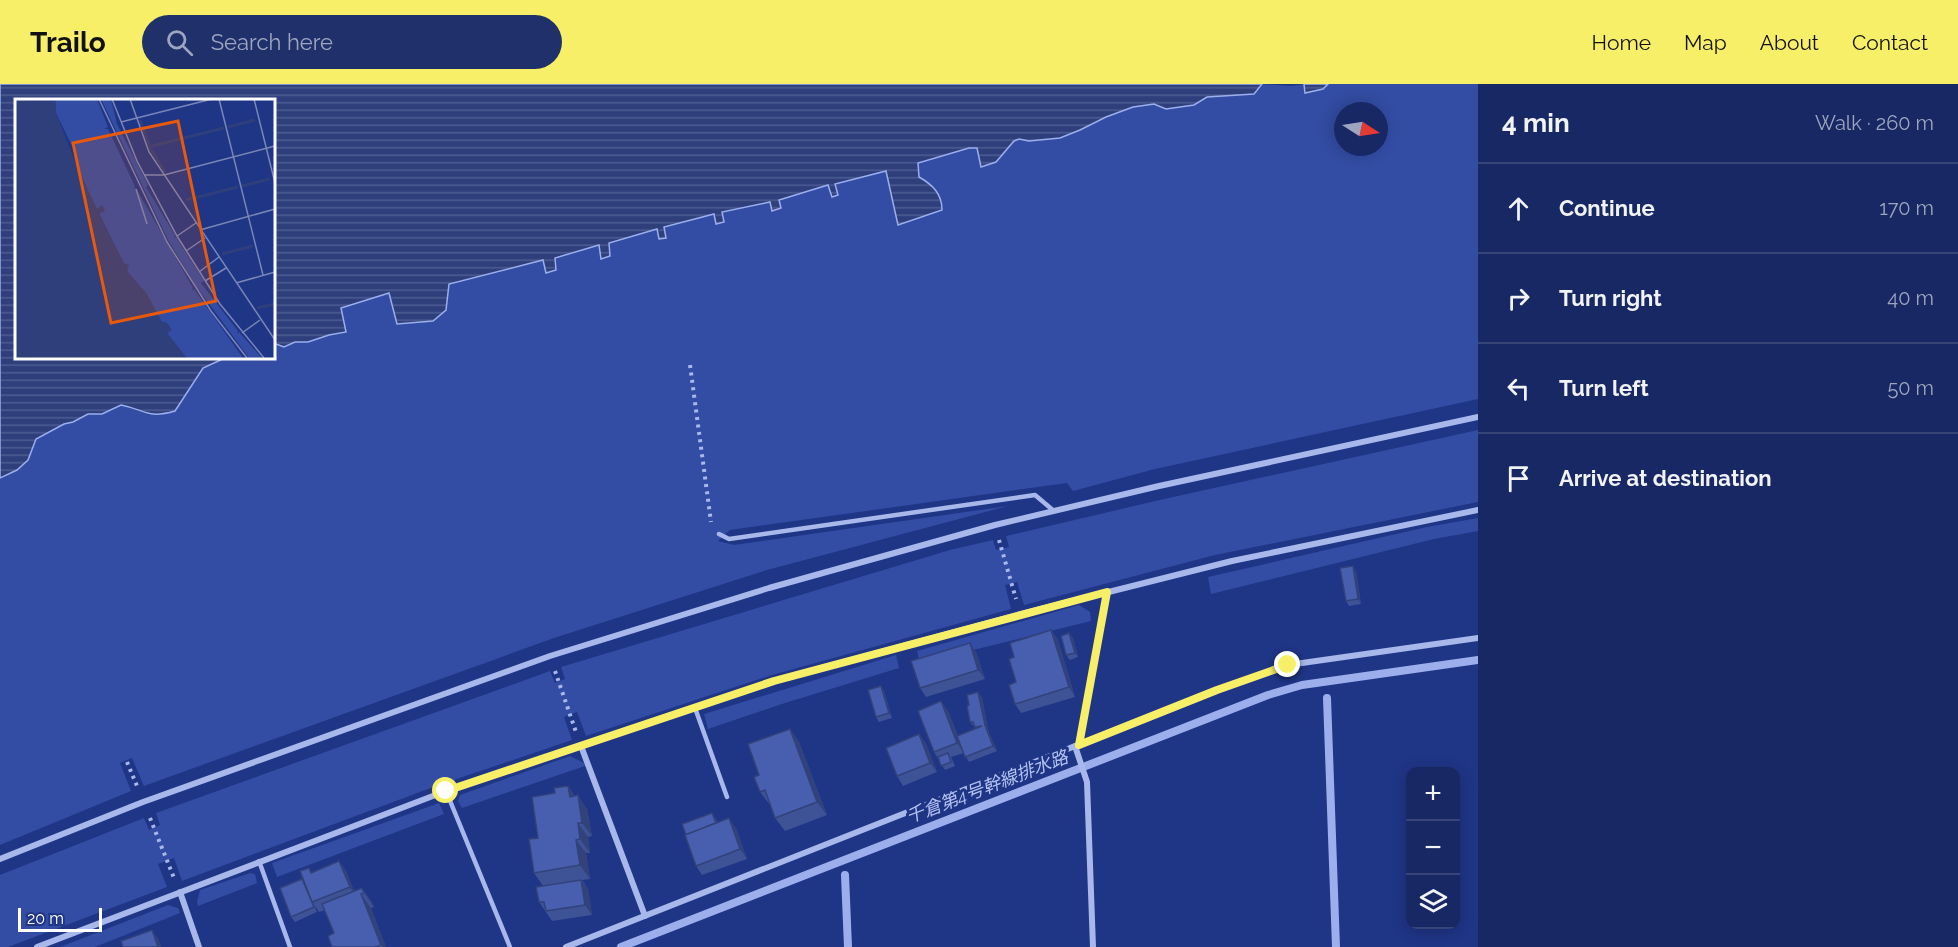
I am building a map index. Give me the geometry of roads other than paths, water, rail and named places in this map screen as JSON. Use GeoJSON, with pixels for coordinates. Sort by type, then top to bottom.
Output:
{"type":"FeatureCollection","features":[{"type":"Feature","properties":{"kind":"street"},"geometry":{"type":"LineString","coordinates":[[0,859],[143,802],[549,656],[769,588],[995,525],[1159,486],[1478,417]]}},
{"type":"Feature","properties":{"kind":"street"},"geometry":{"type":"LineString","coordinates":[[38,947],[446,791],[774,681],[1232,561],[1478,510]]}},
{"type":"Feature","properties":{"kind":"street"},"geometry":{"type":"LineString","coordinates":[[1093,947],[1087,782],[1077,746],[1107,592]]}},
{"type":"Feature","properties":{"kind":"street"},"geometry":{"type":"LineString","coordinates":[[566,947],[1217,690],[1288,665],[1478,638]]}},
{"type":"Feature","properties":{"kind":"street"},"geometry":{"type":"LineString","coordinates":[[581,746],[645,916]]}},
{"type":"Feature","properties":{"kind":"street"},"geometry":{"type":"LineString","coordinates":[[180,892],[199,947]]}},
{"type":"Feature","properties":{"kind":"street"},"geometry":{"type":"LineString","coordinates":[[588,938],[591,947]]}},
{"type":"Feature","properties":{"kind":"lane"},"geometry":{"type":"LineString","coordinates":[[719,534],[729,539],[1035,495],[1054,511]]}},
{"type":"Feature","properties":{"kind":"lane"},"geometry":{"type":"LineString","coordinates":[[695,708],[727,797]]}},
{"type":"Feature","properties":{"kind":"lane"},"geometry":{"type":"LineString","coordinates":[[446,791],[510,947]]}},
{"type":"Feature","properties":{"kind":"lane"},"geometry":{"type":"LineString","coordinates":[[259,861],[290,947]]}},
{"type":"Feature","properties":{"kind":"waterway","name":"千倉第4号幹線排水路"},"geometry":{"type":"LineString","coordinates":[[621,947],[1268,695],[1302,685],[1478,660]]}},
{"type":"Feature","properties":{"kind":"waterway"},"geometry":{"type":"LineString","coordinates":[[1327,698],[1336,947]]}},
{"type":"Feature","properties":{"kind":"waterway"},"geometry":{"type":"LineString","coordinates":[[845,875],[848,947]]}}]}
